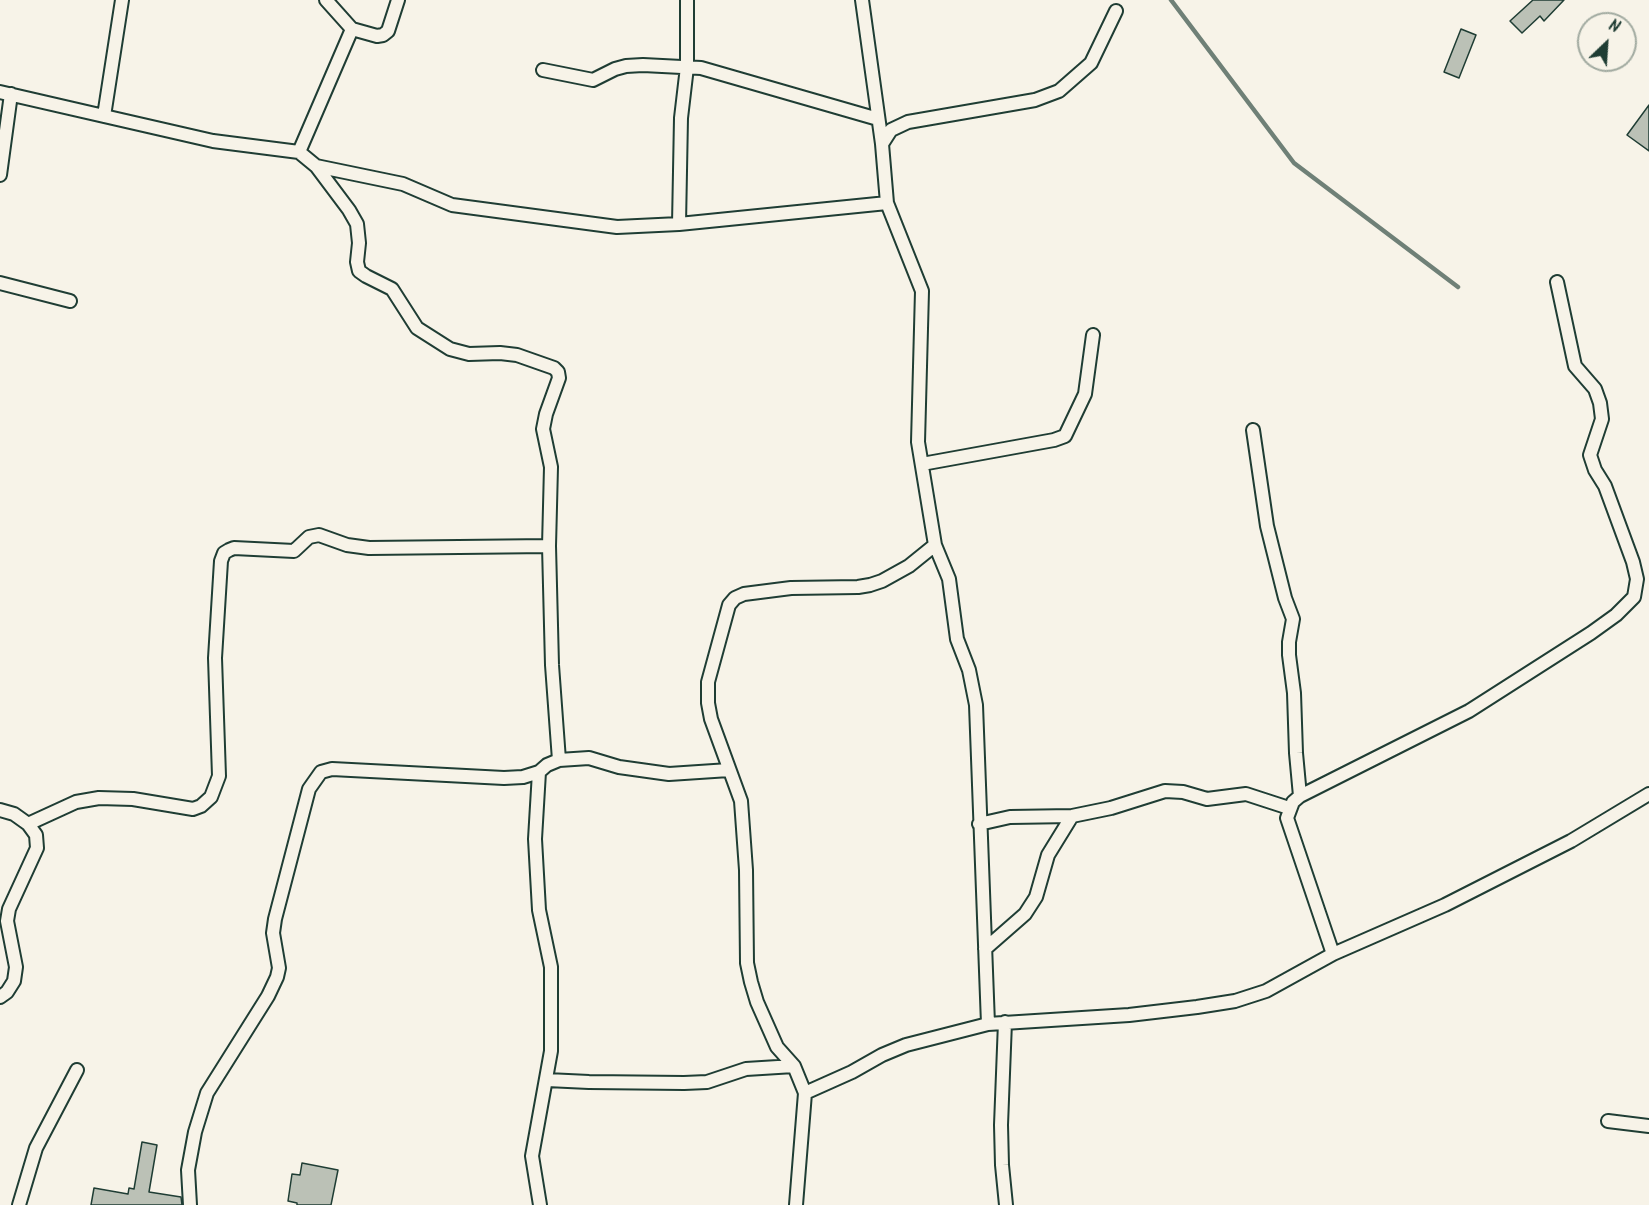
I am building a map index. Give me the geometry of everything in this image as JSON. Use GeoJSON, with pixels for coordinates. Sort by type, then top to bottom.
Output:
{"type":"FeatureCollection","features":[{"type":"Feature","properties":{"kind":"street"},"geometry":{"type":"LineString","coordinates":[[104,116],[122,0]]}},
{"type":"Feature","properties":{"kind":"street"},"geometry":{"type":"LineString","coordinates":[[326,0],[352,29],[377,36],[388,31],[398,0]]}},
{"type":"Feature","properties":{"kind":"street"},"geometry":{"type":"LineString","coordinates":[[679,224],[681,118],[687,67],[687,0]]}},
{"type":"Feature","properties":{"kind":"street"},"geometry":{"type":"LineString","coordinates":[[862,0],[882,144],[887,203],[922,291],[918,442],[935,545],[949,579],[957,639],[969,670],[976,705],[988,1024]]}},
{"type":"Feature","properties":{"kind":"street"},"geometry":{"type":"LineString","coordinates":[[882,144],[891,130],[908,122],[1035,100],[1059,91],[1092,63],[1116,11]]}},
{"type":"Feature","properties":{"kind":"street"},"geometry":{"type":"LineString","coordinates":[[299,152],[352,29]]}},
{"type":"Feature","properties":{"kind":"street"},"geometry":{"type":"LineString","coordinates":[[543,70],[593,80],[626,66],[687,67],[720,72],[878,119]]}},
{"type":"Feature","properties":{"kind":"street"},"geometry":{"type":"LineString","coordinates":[[0,175],[5,93],[213,141],[299,152],[316,166],[357,224],[359,271],[393,289],[417,328],[460,352],[518,355],[554,368],[558,372],[559,378],[543,422],[551,467],[549,546],[552,665],[559,760]]}},
{"type":"Feature","properties":{"kind":"street"},"geometry":{"type":"LineString","coordinates":[[316,166],[403,184],[452,205],[617,227],[679,224],[887,203]]}},
{"type":"Feature","properties":{"kind":"street"},"geometry":{"type":"LineString","coordinates":[[1333,954],[1287,818],[1289,808],[1300,796],[1469,711],[1591,633],[1616,615],[1634,597],[1637,579],[1633,562],[1605,486],[1595,470],[1590,455],[1602,419],[1600,404],[1595,389],[1575,366],[1557,282]]}},
{"type":"Feature","properties":{"kind":"street"},"geometry":{"type":"LineString","coordinates":[[0,283],[70,301]]}},
{"type":"Feature","properties":{"kind":"street"},"geometry":{"type":"LineString","coordinates":[[922,464],[1054,440],[1065,436],[1085,394],[1093,335]]}},
{"type":"Feature","properties":{"kind":"street"},"geometry":{"type":"LineString","coordinates":[[1253,430],[1267,526],[1285,598],[1293,619],[1289,649],[1300,796]]}},
{"type":"Feature","properties":{"kind":"street"},"geometry":{"type":"LineString","coordinates":[[28,824],[76,802],[99,798],[133,799],[193,809],[201,806],[211,797],[219,776],[215,658],[221,561],[224,553],[229,550],[234,548],[294,551],[309,537],[319,535],[347,545],[369,548],[549,546]]}},
{"type":"Feature","properties":{"kind":"street"},"geometry":{"type":"LineString","coordinates":[[796,1205],[805,1093],[794,1066],[777,1047],[757,1002],[751,982],[747,963],[745,859],[741,801],[710,711],[708,682],[729,605],[735,598],[744,594],[790,588],[870,585],[909,566],[935,545]]}},
{"type":"Feature","properties":{"kind":"street"},"geometry":{"type":"LineString","coordinates":[[190,1205],[188,1170],[195,1132],[207,1094],[268,996],[277,977],[279,968],[273,933],[275,919],[309,789],[321,772],[332,769],[504,778],[523,777],[539,772],[547,765],[559,760],[589,758],[619,767],[669,774],[729,770]]}},
{"type":"Feature","properties":{"kind":"street"},"geometry":{"type":"LineString","coordinates":[[539,772],[535,839],[539,910],[551,967],[550,1051],[547,1080],[532,1156],[540,1205]]}},
{"type":"Feature","properties":{"kind":"street"},"geometry":{"type":"LineString","coordinates":[[979,824],[1010,817],[1072,816],[1111,808],[1165,791],[1183,792],[1207,799],[1246,794],[1289,808]]}},
{"type":"Feature","properties":{"kind":"street"},"geometry":{"type":"LineString","coordinates":[[805,1093],[906,1045],[988,1024],[1129,1015],[1234,1001],[1266,991],[1333,954],[1445,905],[1571,841],[1649,794]]}},
{"type":"Feature","properties":{"kind":"street"},"geometry":{"type":"LineString","coordinates":[[0,810],[14,814],[28,824],[36,835],[37,848],[9,909],[7,921],[16,967],[14,981],[7,992],[0,997]]}},
{"type":"Feature","properties":{"kind":"street"},"geometry":{"type":"LineString","coordinates":[[985,949],[1025,914],[1036,897],[1048,855],[1072,816]]}},
{"type":"Feature","properties":{"kind":"street"},"geometry":{"type":"LineString","coordinates":[[1005,1022],[1001,1125],[1006,1205]]}},
{"type":"Feature","properties":{"kind":"street"},"geometry":{"type":"LineString","coordinates":[[547,1080],[608,1083],[707,1082],[746,1069],[794,1066]]}},
{"type":"Feature","properties":{"kind":"street"},"geometry":{"type":"LineString","coordinates":[[19,1205],[36,1148],[77,1070]]}},
{"type":"Feature","properties":{"kind":"street"},"geometry":{"type":"LineString","coordinates":[[1608,1121],[1649,1126]]}},
{"type":"Feature","properties":{"kind":"building"},"geometry":{"type":"Polygon","coordinates":[[[1533,0],[1564,0],[1544,21],[1540,16],[1522,33],[1510,21],[1533,0]]]}},
{"type":"Feature","properties":{"kind":"building"},"geometry":{"type":"Polygon","coordinates":[[[1461,29],[1476,35],[1459,78],[1444,72],[1461,29]]]}},
{"type":"Feature","properties":{"kind":"building"},"geometry":{"type":"Polygon","coordinates":[[[1649,105],[1649,151],[1627,135],[1649,105]]]}},
{"type":"Feature","properties":{"kind":"building"},"geometry":{"type":"Polygon","coordinates":[[[142,1142],[157,1145],[149,1192],[181,1197],[182,1205],[91,1205],[94,1188],[128,1194],[129,1188],[134,1189],[142,1142]]]}},
{"type":"Feature","properties":{"kind":"building"},"geometry":{"type":"Polygon","coordinates":[[[302,1163],[338,1170],[331,1205],[297,1205],[297,1203],[288,1201],[292,1174],[300,1175],[302,1163]]]}},
{"type":"Feature","properties":{"kind":"waterway"},"geometry":{"type":"LineString","coordinates":[[1171,0],[1294,163],[1458,287]]}}]}
